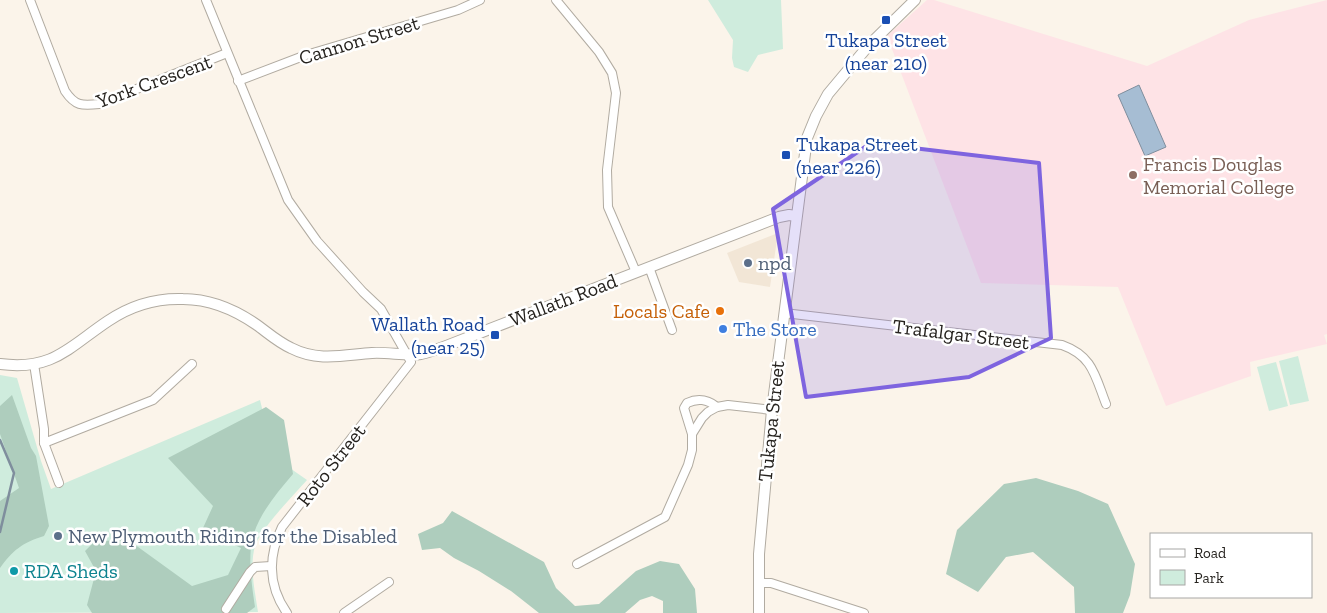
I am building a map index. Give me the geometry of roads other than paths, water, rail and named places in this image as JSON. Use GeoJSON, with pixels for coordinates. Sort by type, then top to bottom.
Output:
{"type":"FeatureCollection","features":[{"type":"Feature","properties":{"kind":"street","name":"York Crescent"},"geometry":{"type":"LineString","coordinates":[[30,0],[65,91],[71,100],[78,104],[86,106],[99,104],[227,53]]}},
{"type":"Feature","properties":{"kind":"street"},"geometry":{"type":"LineString","coordinates":[[206,0],[288,200],[317,241],[362,292],[382,309],[406,354]]}},
{"type":"Feature","properties":{"kind":"street","name":"Cannon Street"},"geometry":{"type":"LineString","coordinates":[[238,81],[306,55],[458,10],[480,0]]}},
{"type":"Feature","properties":{"kind":"street"},"geometry":{"type":"LineString","coordinates":[[556,0],[599,52],[612,73],[616,93],[607,170],[608,208],[636,272]]}},
{"type":"Feature","properties":{"kind":"street","name":"Tukapa Street"},"geometry":{"type":"LineString","coordinates":[[759,613],[758,583],[761,522],[772,410],[807,138],[828,94],[869,45],[915,0]]}},
{"type":"Feature","properties":{"kind":"street","name":"Wallath Road"},"geometry":{"type":"LineString","coordinates":[[0,364],[34,364],[60,356],[120,314],[144,304],[170,299],[196,300],[234,311],[289,348],[314,356],[331,357],[379,353],[419,354],[430,352],[780,217],[796,216]]}},
{"type":"Feature","properties":{"kind":"street"},"geometry":{"type":"LineString","coordinates":[[649,267],[672,330]]}},
{"type":"Feature","properties":{"kind":"street","name":"Trafalgar Street"},"geometry":{"type":"LineString","coordinates":[[784,313],[1062,345],[1075,350],[1085,357],[1106,404]]}},
{"type":"Feature","properties":{"kind":"street","name":"Roto Street"},"geometry":{"type":"LineString","coordinates":[[287,613],[273,583],[272,566],[274,548],[282,528],[411,362],[406,354]]}},
{"type":"Feature","properties":{"kind":"street"},"geometry":{"type":"LineString","coordinates":[[34,364],[44,429],[44,443],[59,483]]}},
{"type":"Feature","properties":{"kind":"street"},"geometry":{"type":"LineString","coordinates":[[44,443],[153,400],[192,364]]}},
{"type":"Feature","properties":{"kind":"street"},"geometry":{"type":"LineString","coordinates":[[577,564],[665,517],[688,465],[692,450],[692,434],[684,408],[686,403],[699,399],[710,402],[717,407]]}},
{"type":"Feature","properties":{"kind":"street"},"geometry":{"type":"LineString","coordinates":[[692,434],[702,418],[717,407],[728,405],[772,410]]}},
{"type":"Feature","properties":{"kind":"street"},"geometry":{"type":"LineString","coordinates":[[226,609],[255,567],[272,566]]}},
{"type":"Feature","properties":{"kind":"street"},"geometry":{"type":"LineString","coordinates":[[344,613],[389,582]]}},
{"type":"Feature","properties":{"kind":"street"},"geometry":{"type":"LineString","coordinates":[[758,583],[772,583],[864,613]]}},
{"type":"Feature","properties":{"kind":"water"},"geometry":{"type":"Polygon","coordinates":[[[1139,85],[1166,147],[1145,156],[1118,95],[1139,85]]]}},
{"type":"Feature","properties":{"kind":"waterway"},"geometry":{"type":"LineString","coordinates":[[0,440],[14,473],[0,532]]}},
{"type":"Feature","properties":{"kind":"place","name":"Tukapa Street (near 210)"},"geometry":{"type":"Point","coordinates":[886,20]}},
{"type":"Feature","properties":{"kind":"place","name":"Tukapa Street (near 226)"},"geometry":{"type":"Point","coordinates":[786,155]}},
{"type":"Feature","properties":{"kind":"place","name":"Francis Douglas Memorial College"},"geometry":{"type":"Point","coordinates":[1133,175]}},
{"type":"Feature","properties":{"kind":"place","name":"npd"},"geometry":{"type":"Point","coordinates":[748,263]}},
{"type":"Feature","properties":{"kind":"place","name":"Locals Cafe"},"geometry":{"type":"Point","coordinates":[720,311]}},
{"type":"Feature","properties":{"kind":"place","name":"The Store"},"geometry":{"type":"Point","coordinates":[723,329]}},
{"type":"Feature","properties":{"kind":"place","name":"Wallath Road (near 25)"},"geometry":{"type":"Point","coordinates":[495,335]}},
{"type":"Feature","properties":{"kind":"place","name":"New Plymouth Riding for the Disabled"},"geometry":{"type":"Point","coordinates":[58,536]}},
{"type":"Feature","properties":{"kind":"place","name":"RDA Sheds"},"geometry":{"type":"Point","coordinates":[14,571]}}]}
